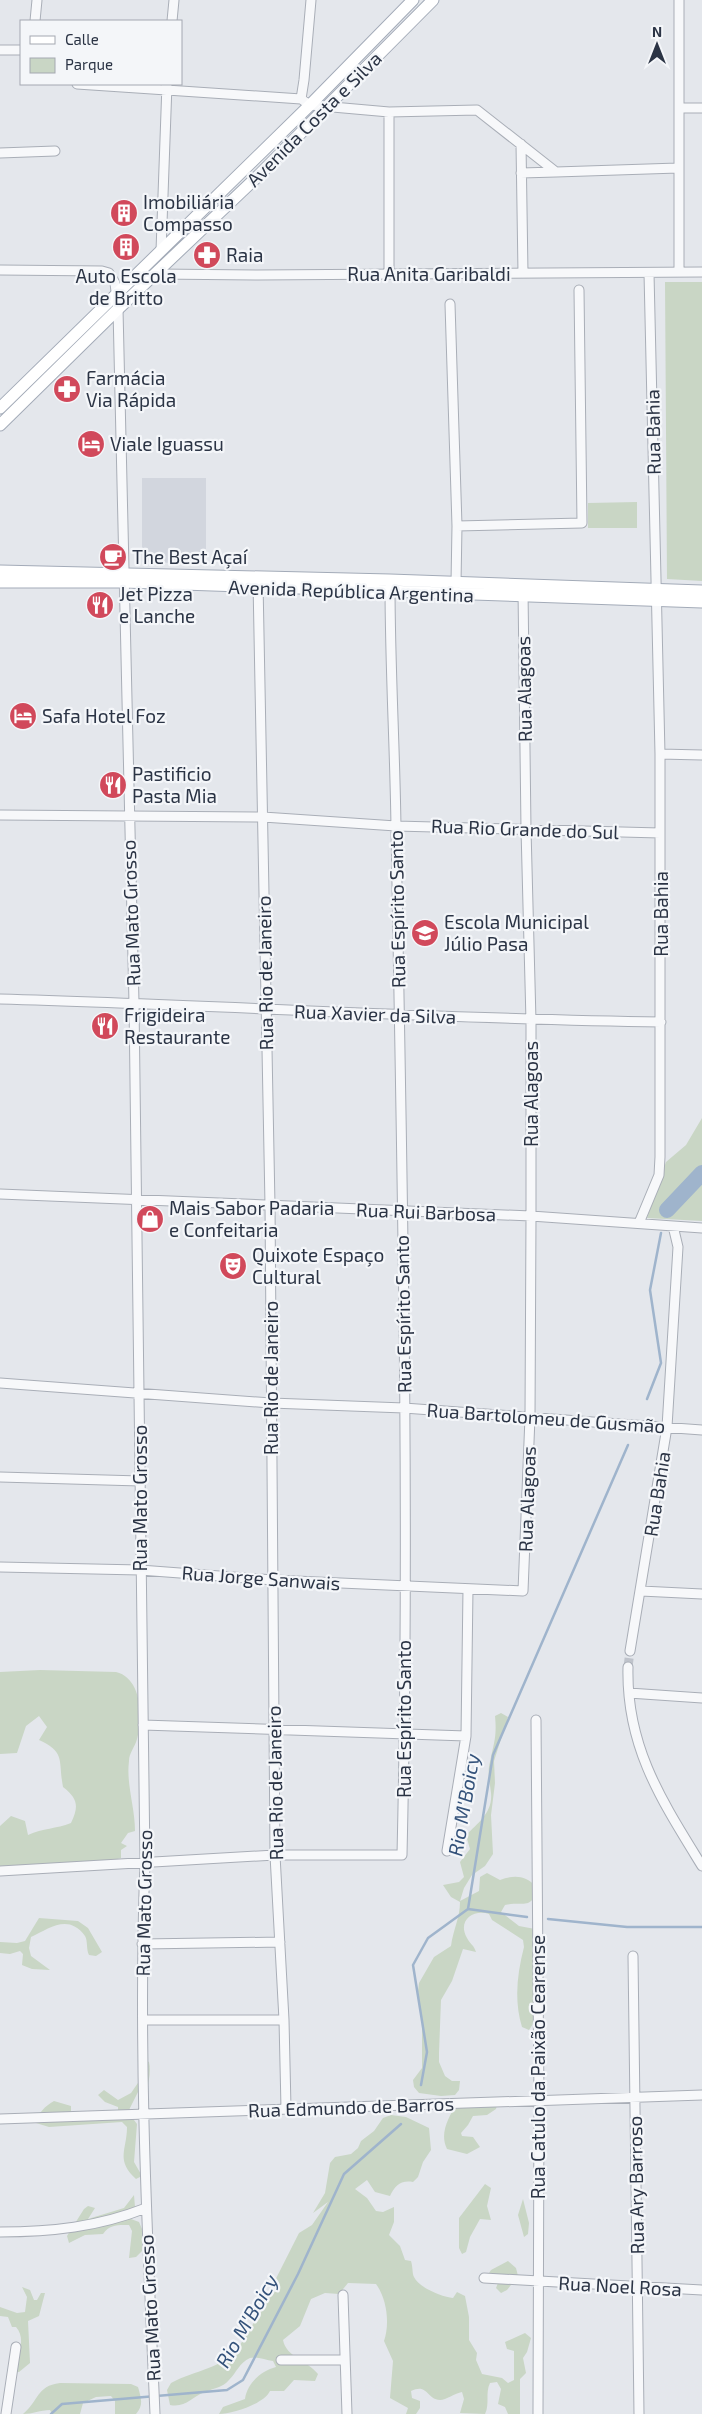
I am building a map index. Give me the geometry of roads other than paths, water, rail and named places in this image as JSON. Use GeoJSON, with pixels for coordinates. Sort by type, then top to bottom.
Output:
{"type":"FeatureCollection","features":[{"type":"Feature","properties":{"kind":"main road","name":"Avenida Costa e Silva"},"geometry":{"type":"LineString","coordinates":[[0,408],[161,251],[305,102],[413,0]]}},
{"type":"Feature","properties":{"kind":"main road","name":"Avenida Costa e Silva"},"geometry":{"type":"LineString","coordinates":[[0,426],[118,309],[259,175],[433,0]]}},
{"type":"Feature","properties":{"kind":"main road","name":"Avenida República Argentina"},"geometry":{"type":"LineString","coordinates":[[0,571],[656,596],[702,602]]}},
{"type":"Feature","properties":{"kind":"main road","name":"Avenida República Argentina"},"geometry":{"type":"LineString","coordinates":[[0,582],[124,577]]}},
{"type":"Feature","properties":{"kind":"main road","name":"Avenida República Argentina"},"geometry":{"type":"LineString","coordinates":[[390,586],[456,583],[523,591]]}},
{"type":"Feature","properties":{"kind":"main road","name":"Avenida República Argentina"},"geometry":{"type":"LineString","coordinates":[[656,596],[702,591]]}},
{"type":"Feature","properties":{"kind":"street"},"geometry":{"type":"LineString","coordinates":[[35,20],[37,0]]}},
{"type":"Feature","properties":{"kind":"street"},"geometry":{"type":"LineString","coordinates":[[172,20],[174,0]]}},
{"type":"Feature","properties":{"kind":"street"},"geometry":{"type":"LineString","coordinates":[[305,102],[304,80],[311,0]]}},
{"type":"Feature","properties":{"kind":"street"},"geometry":{"type":"LineString","coordinates":[[679,0],[680,108],[678,168],[680,272]]}},
{"type":"Feature","properties":{"kind":"street"},"geometry":{"type":"LineString","coordinates":[[0,50],[20,50]]}},
{"type":"Feature","properties":{"kind":"street"},"geometry":{"type":"LineString","coordinates":[[107,85],[167,87],[389,112],[477,110],[556,172]]}},
{"type":"Feature","properties":{"kind":"street"},"geometry":{"type":"LineString","coordinates":[[161,251],[167,87]]}},
{"type":"Feature","properties":{"kind":"street"},"geometry":{"type":"LineString","coordinates":[[680,108],[702,108]]}},
{"type":"Feature","properties":{"kind":"street"},"geometry":{"type":"LineString","coordinates":[[389,112],[389,274]]}},
{"type":"Feature","properties":{"kind":"street"},"geometry":{"type":"LineString","coordinates":[[521,144],[523,273]]}},
{"type":"Feature","properties":{"kind":"street"},"geometry":{"type":"LineString","coordinates":[[0,153],[55,150]]}},
{"type":"Feature","properties":{"kind":"street"},"geometry":{"type":"LineString","coordinates":[[521,174],[678,168]]}},
{"type":"Feature","properties":{"kind":"street","name":"Rua Mato Grosso"},"geometry":{"type":"LineString","coordinates":[[0,270],[102,271],[109,273],[113,278],[118,309],[128,818],[134,1003],[140,1570],[146,1862],[142,1944],[144,2114],[155,2414]]}},
{"type":"Feature","properties":{"kind":"street","name":"Rua Bahia"},"geometry":{"type":"LineString","coordinates":[[639,1223],[659,1174],[661,1022],[660,754],[649,272]]}},
{"type":"Feature","properties":{"kind":"street","name":"Rua Anita Garibaldi"},"geometry":{"type":"LineString","coordinates":[[156,274],[702,272]]}},
{"type":"Feature","properties":{"kind":"street"},"geometry":{"type":"LineString","coordinates":[[457,526],[582,523],[578,290]]}},
{"type":"Feature","properties":{"kind":"street"},"geometry":{"type":"LineString","coordinates":[[450,304],[457,526],[456,583]]}},
{"type":"Feature","properties":{"kind":"street","name":"Rua Rio de Janeiro"},"geometry":{"type":"LineString","coordinates":[[258,582],[270,1205],[275,1855],[284,2020],[286,2108]]}},
{"type":"Feature","properties":{"kind":"street","name":"Rua Espírito Santo"},"geometry":{"type":"LineString","coordinates":[[275,1855],[402,1856],[405,1734],[404,1408],[396,826],[390,586]]}},
{"type":"Feature","properties":{"kind":"street","name":"Rua Alagoas"},"geometry":{"type":"LineString","coordinates":[[523,591],[531,1021],[530,1417],[523,1591]]}},
{"type":"Feature","properties":{"kind":"street"},"geometry":{"type":"LineString","coordinates":[[660,754],[702,755]]}},
{"type":"Feature","properties":{"kind":"street","name":"Rua Rio Grande do Sul"},"geometry":{"type":"LineString","coordinates":[[0,815],[128,818],[263,817],[396,826],[660,833]]}},
{"type":"Feature","properties":{"kind":"street","name":"Rua Xavier da Silva"},"geometry":{"type":"LineString","coordinates":[[0,999],[134,1003],[531,1021],[661,1022]]}},
{"type":"Feature","properties":{"kind":"street","name":"Rua Rui Barbosa"},"geometry":{"type":"LineString","coordinates":[[0,1194],[531,1216],[702,1228]]}},
{"type":"Feature","properties":{"kind":"street","name":"Rua Bahia"},"geometry":{"type":"LineString","coordinates":[[630,1651],[667,1427],[678,1264],[678,1247],[673,1226]]}},
{"type":"Feature","properties":{"kind":"street","name":"Rua Bartolomeu de Gusmão"},"geometry":{"type":"LineString","coordinates":[[0,1383],[271,1403],[404,1408],[702,1430]]}},
{"type":"Feature","properties":{"kind":"street"},"geometry":{"type":"LineString","coordinates":[[0,1477],[140,1481]]}},
{"type":"Feature","properties":{"kind":"street","name":"Rua Jorge Sanwais"},"geometry":{"type":"LineString","coordinates":[[0,1567],[140,1570],[273,1580],[523,1591]]}},
{"type":"Feature","properties":{"kind":"street"},"geometry":{"type":"LineString","coordinates":[[448,1851],[466,1736],[468,1590]]}},
{"type":"Feature","properties":{"kind":"street"},"geometry":{"type":"LineString","coordinates":[[641,1591],[702,1594]]}},
{"type":"Feature","properties":{"kind":"street"},"geometry":{"type":"LineString","coordinates":[[628,1667],[632,1726],[659,1797],[702,1866]]}},
{"type":"Feature","properties":{"kind":"street"},"geometry":{"type":"LineString","coordinates":[[629,1693],[702,1698]]}},
{"type":"Feature","properties":{"kind":"street","name":"Rua Catulo da Paixão Cearense"},"geometry":{"type":"LineString","coordinates":[[536,1720],[539,2102],[538,2414]]}},
{"type":"Feature","properties":{"kind":"street"},"geometry":{"type":"LineString","coordinates":[[143,1725],[466,1736]]}},
{"type":"Feature","properties":{"kind":"street"},"geometry":{"type":"LineString","coordinates":[[0,1871],[275,1855]]}},
{"type":"Feature","properties":{"kind":"street"},"geometry":{"type":"LineString","coordinates":[[142,1944],[280,1942]]}},
{"type":"Feature","properties":{"kind":"street","name":"Rua Ary Barroso"},"geometry":{"type":"LineString","coordinates":[[633,1956],[640,2414]]}},
{"type":"Feature","properties":{"kind":"street"},"geometry":{"type":"LineString","coordinates":[[143,2020],[284,2020]]}},
{"type":"Feature","properties":{"kind":"street","name":"Rua Edmundo de Barros"},"geometry":{"type":"LineString","coordinates":[[0,2119],[286,2108],[634,2099],[702,2095]]}},
{"type":"Feature","properties":{"kind":"street"},"geometry":{"type":"LineString","coordinates":[[0,2232],[77,2228],[113,2220],[146,2208]]}},
{"type":"Feature","properties":{"kind":"street","name":"Rua Noel Rosa"},"geometry":{"type":"LineString","coordinates":[[484,2278],[638,2288],[702,2290]]}},
{"type":"Feature","properties":{"kind":"street"},"geometry":{"type":"LineString","coordinates":[[343,2295],[347,2414]]}},
{"type":"Feature","properties":{"kind":"street"},"geometry":{"type":"LineString","coordinates":[[6,2414],[16,2348]]}},
{"type":"Feature","properties":{"kind":"street"},"geometry":{"type":"LineString","coordinates":[[281,2360],[345,2360]]}},
{"type":"Feature","properties":{"kind":"waterway","name":"Rio M'Boicy"},"geometry":{"type":"LineString","coordinates":[[667,1210],[702,1173]]}},
{"type":"Feature","properties":{"kind":"waterway","name":"Rio M'Boicy"},"geometry":{"type":"LineString","coordinates":[[647,1399],[661,1363],[650,1290],[661,1233]]}},
{"type":"Feature","properties":{"kind":"waterway","name":"Rio M'Boicy"},"geometry":{"type":"LineString","coordinates":[[421,2085],[427,2052],[413,1965],[428,1938],[468,1909],[493,1755],[628,1445]]}},
{"type":"Feature","properties":{"kind":"waterway"},"geometry":{"type":"LineString","coordinates":[[468,1909],[527,1917]]}},
{"type":"Feature","properties":{"kind":"waterway"},"geometry":{"type":"LineString","coordinates":[[548,1919],[627,1927],[702,1927]]}},
{"type":"Feature","properties":{"kind":"waterway","name":"Rio M'Boicy"},"geometry":{"type":"LineString","coordinates":[[51,2414],[62,2404],[227,2390],[243,2380],[298,2274],[344,2174],[401,2124]]}},
{"type":"Feature","properties":{"kind":"tunnel"},"geometry":{"type":"LineString","coordinates":[[628,1667],[630,1651]]}},
{"type":"Feature","properties":{"kind":"place","name":"Imobiliária Compasso"},"geometry":{"type":"Point","coordinates":[124,213]}},
{"type":"Feature","properties":{"kind":"place","name":"Auto Escola de Britto"},"geometry":{"type":"Point","coordinates":[126,247]}},
{"type":"Feature","properties":{"kind":"place","name":"Raia"},"geometry":{"type":"Point","coordinates":[207,255]}},
{"type":"Feature","properties":{"kind":"place","name":"Farmácia Via Rápida"},"geometry":{"type":"Point","coordinates":[67,389]}},
{"type":"Feature","properties":{"kind":"place","name":"Viale Iguassu"},"geometry":{"type":"Point","coordinates":[91,444]}},
{"type":"Feature","properties":{"kind":"place","name":"The Best Açaí"},"geometry":{"type":"Point","coordinates":[113,557]}},
{"type":"Feature","properties":{"kind":"place","name":"Jet Pizza e Lanche"},"geometry":{"type":"Point","coordinates":[100,605]}},
{"type":"Feature","properties":{"kind":"place","name":"Safa Hotel Foz"},"geometry":{"type":"Point","coordinates":[23,716]}},
{"type":"Feature","properties":{"kind":"place","name":"Pastificio Pasta Mia"},"geometry":{"type":"Point","coordinates":[113,785]}},
{"type":"Feature","properties":{"kind":"place","name":"Escola Municipal Júlio Pasa"},"geometry":{"type":"Point","coordinates":[425,933]}},
{"type":"Feature","properties":{"kind":"place","name":"Frigideira Restaurante"},"geometry":{"type":"Point","coordinates":[105,1026]}},
{"type":"Feature","properties":{"kind":"place","name":"Mais Sabor Padaria e Confeitaria"},"geometry":{"type":"Point","coordinates":[150,1219]}},
{"type":"Feature","properties":{"kind":"place","name":"Quixote Espaço Cultural"},"geometry":{"type":"Point","coordinates":[233,1266]}}]}
